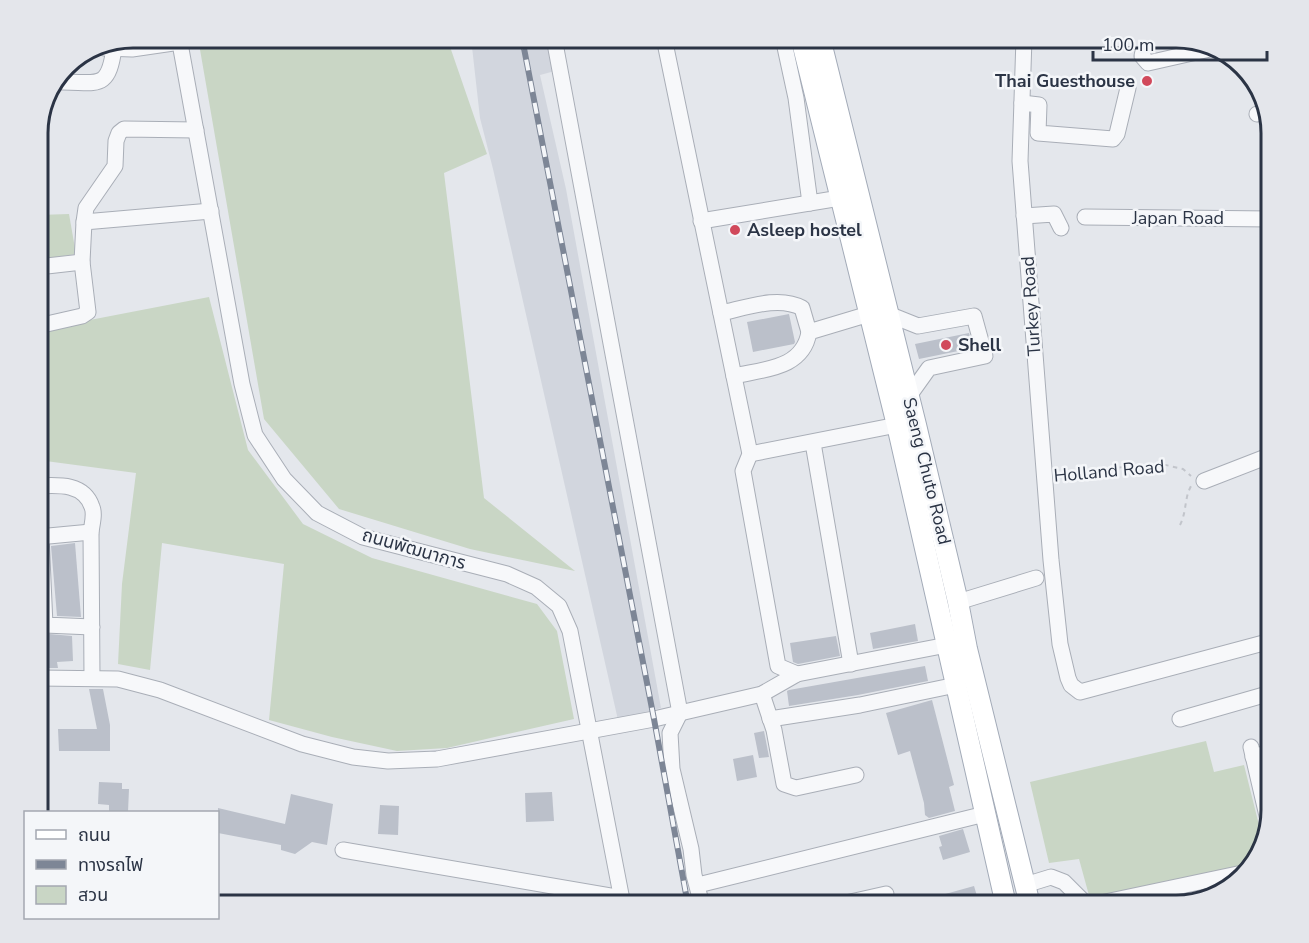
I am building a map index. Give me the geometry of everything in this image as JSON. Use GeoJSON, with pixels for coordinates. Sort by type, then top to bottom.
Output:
{"type":"FeatureCollection","features":[{"type":"Feature","properties":{"kind":"main road","name":"Saeng Chuto Road"},"geometry":{"type":"LineString","coordinates":[[803,48],[840,198],[862,247]]}},
{"type":"Feature","properties":{"kind":"main road","name":"Saeng Chuto Road"},"geometry":{"type":"LineString","coordinates":[[822,48],[862,247],[906,425],[958,602],[967,649],[1027,895]]}},
{"type":"Feature","properties":{"kind":"main road","name":"Saeng Chuto Road"},"geometry":{"type":"LineString","coordinates":[[879,314],[909,396],[906,425],[947,645],[1004,895]]}},
{"type":"Feature","properties":{"kind":"main road"},"geometry":{"type":"LineString","coordinates":[[970,745],[990,741]]}},
{"type":"Feature","properties":{"kind":"street","name":"ถนนพัฒนาการ"},"geometry":{"type":"LineString","coordinates":[[181,48],[242,384],[255,435],[284,479],[317,513],[363,537],[507,574],[536,586],[559,606],[570,631],[621,895]]}},
{"type":"Feature","properties":{"kind":"street"},"geometry":{"type":"LineString","coordinates":[[556,48],[680,713],[670,733],[672,769],[700,895]]}},
{"type":"Feature","properties":{"kind":"street"},"geometry":{"type":"LineString","coordinates":[[666,48],[750,454],[743,471],[778,666],[797,674]]}},
{"type":"Feature","properties":{"kind":"street"},"geometry":{"type":"LineString","coordinates":[[785,48],[796,98],[810,203]]}},
{"type":"Feature","properties":{"kind":"street","name":"Turkey Road"},"geometry":{"type":"LineString","coordinates":[[1024,48],[1020,161],[1053,574],[1060,644],[1068,678],[1071,685],[1080,692],[1261,644]]}},
{"type":"Feature","properties":{"kind":"street"},"geometry":{"type":"LineString","coordinates":[[1144,48],[1142,56],[1148,63],[1200,51]]}},
{"type":"Feature","properties":{"kind":"street"},"geometry":{"type":"LineString","coordinates":[[65,82],[93,84],[104,80],[111,68],[109,51]]}},
{"type":"Feature","properties":{"kind":"street"},"geometry":{"type":"LineString","coordinates":[[1022,103],[1039,105],[1038,133],[1113,139],[1117,134],[1128,88]]}},
{"type":"Feature","properties":{"kind":"street"},"geometry":{"type":"LineString","coordinates":[[48,324],[87,313],[82,262],[86,208],[115,166],[116,141],[121,131],[124,129],[196,130]]}},
{"type":"Feature","properties":{"kind":"street"},"geometry":{"type":"LineString","coordinates":[[701,221],[840,198]]}},
{"type":"Feature","properties":{"kind":"street"},"geometry":{"type":"LineString","coordinates":[[84,222],[211,211]]}},
{"type":"Feature","properties":{"kind":"street"},"geometry":{"type":"LineString","coordinates":[[1024,216],[1054,214],[1061,228]]}},
{"type":"Feature","properties":{"kind":"street","name":"Japan Road"},"geometry":{"type":"LineString","coordinates":[[1085,217],[1261,219]]}},
{"type":"Feature","properties":{"kind":"street"},"geometry":{"type":"LineString","coordinates":[[48,266],[82,262]]}},
{"type":"Feature","properties":{"kind":"street"},"geometry":{"type":"LineString","coordinates":[[721,313],[771,303],[790,303],[802,308],[809,332],[807,344],[794,359],[782,365],[734,376]]}},
{"type":"Feature","properties":{"kind":"street"},"geometry":{"type":"LineString","coordinates":[[809,332],[879,314],[918,326],[974,316],[985,356],[930,368],[909,396]]}},
{"type":"Feature","properties":{"kind":"street"},"geometry":{"type":"LineString","coordinates":[[750,454],[906,425]]}},
{"type":"Feature","properties":{"kind":"street"},"geometry":{"type":"LineString","coordinates":[[813,443],[851,664]]}},
{"type":"Feature","properties":{"kind":"street"},"geometry":{"type":"LineString","coordinates":[[1199,480],[1261,459]]}},
{"type":"Feature","properties":{"kind":"street"},"geometry":{"type":"LineString","coordinates":[[48,485],[78,489],[93,509],[92,678]]}},
{"type":"Feature","properties":{"kind":"street"},"geometry":{"type":"LineString","coordinates":[[48,535],[92,532]]}},
{"type":"Feature","properties":{"kind":"street"},"geometry":{"type":"LineString","coordinates":[[958,602],[1036,578]]}},
{"type":"Feature","properties":{"kind":"street"},"geometry":{"type":"LineString","coordinates":[[48,626],[92,627]]}},
{"type":"Feature","properties":{"kind":"street"},"geometry":{"type":"LineString","coordinates":[[48,678],[118,679],[160,690],[302,744],[353,757],[388,761],[437,759],[590,732],[762,694],[797,674],[947,645]]}},
{"type":"Feature","properties":{"kind":"street"},"geometry":{"type":"LineString","coordinates":[[770,719],[860,705],[956,685]]}},
{"type":"Feature","properties":{"kind":"street"},"geometry":{"type":"LineString","coordinates":[[762,694],[774,730],[782,780],[788,787],[796,788],[856,775]]}},
{"type":"Feature","properties":{"kind":"street"},"geometry":{"type":"LineString","coordinates":[[1180,719],[1261,696]]}},
{"type":"Feature","properties":{"kind":"street"},"geometry":{"type":"LineString","coordinates":[[1261,752],[1252,752],[1261,790]]}},
{"type":"Feature","properties":{"kind":"street"},"geometry":{"type":"LineString","coordinates":[[698,885],[986,814]]}},
{"type":"Feature","properties":{"kind":"street"},"geometry":{"type":"LineString","coordinates":[[344,849],[585,895]]}},
{"type":"Feature","properties":{"kind":"street"},"geometry":{"type":"LineString","coordinates":[[1025,885],[1051,876],[1064,882],[1078,895]]}},
{"type":"Feature","properties":{"kind":"street"},"geometry":{"type":"LineString","coordinates":[[1141,895],[1229,876]]}},
{"type":"Feature","properties":{"kind":"street"},"geometry":{"type":"LineString","coordinates":[[882,895],[886,894]]}},
{"type":"Feature","properties":{"kind":"path","name":"Holland Road"},"geometry":{"type":"LineString","coordinates":[[1044,476],[1157,463],[1184,469],[1199,480]]}},
{"type":"Feature","properties":{"kind":"path"},"geometry":{"type":"LineString","coordinates":[[1180,525],[1186,513],[1186,495],[1199,480]]}},
{"type":"Feature","properties":{"kind":"shaded area"},"geometry":{"type":"Polygon","coordinates":[[[472,48],[551,48],[555,71],[540,75],[566,189],[661,708],[618,720],[493,169],[480,118],[472,48]]]}},
{"type":"Feature","properties":{"kind":"green space"},"geometry":{"type":"Polygon","coordinates":[[[200,48],[450,48],[487,154],[444,173],[484,498],[575,571],[470,549],[339,509],[264,419],[200,48]]]}},
{"type":"Feature","properties":{"kind":"green space"},"geometry":{"type":"Polygon","coordinates":[[[69,214],[76,254],[48,258],[48,215],[69,214]]]}},
{"type":"Feature","properties":{"kind":"green space"},"geometry":{"type":"Polygon","coordinates":[[[209,297],[248,450],[303,524],[372,558],[537,604],[557,631],[574,719],[447,748],[397,751],[269,720],[284,564],[162,543],[150,670],[118,664],[122,584],[136,473],[48,461],[48,328],[209,297]]]}},
{"type":"Feature","properties":{"kind":"green space"},"geometry":{"type":"Polygon","coordinates":[[[1206,741],[1214,772],[1244,765],[1259,826],[1257,838],[1238,868],[1109,895],[1089,895],[1079,859],[1049,863],[1030,782],[1206,741]]]}},
{"type":"Feature","properties":{"kind":"building"},"geometry":{"type":"Polygon","coordinates":[[[789,314],[794,344],[753,352],[747,322],[789,314]]]}},
{"type":"Feature","properties":{"kind":"building","name":"Shell"},"geometry":{"type":"Polygon","coordinates":[[[969,333],[973,348],[919,359],[915,344],[969,333]]]}},
{"type":"Feature","properties":{"kind":"building"},"geometry":{"type":"Polygon","coordinates":[[[75,543],[81,617],[57,616],[51,546],[75,543]]]}},
{"type":"Feature","properties":{"kind":"building"},"geometry":{"type":"Polygon","coordinates":[[[915,624],[918,641],[873,649],[870,633],[915,624]]]}},
{"type":"Feature","properties":{"kind":"building"},"geometry":{"type":"Polygon","coordinates":[[[48,634],[72,636],[73,661],[57,662],[58,668],[48,668],[48,634]]]}},
{"type":"Feature","properties":{"kind":"building"},"geometry":{"type":"Polygon","coordinates":[[[836,636],[840,656],[798,664],[793,662],[790,643],[836,636]]]}},
{"type":"Feature","properties":{"kind":"building"},"geometry":{"type":"Polygon","coordinates":[[[925,666],[928,681],[789,706],[787,691],[789,690],[925,666]]]}},
{"type":"Feature","properties":{"kind":"building"},"geometry":{"type":"Polygon","coordinates":[[[89,689],[103,689],[110,725],[110,751],[59,751],[58,729],[97,729],[89,689]]]}},
{"type":"Feature","properties":{"kind":"building"},"geometry":{"type":"Polygon","coordinates":[[[932,700],[954,785],[949,787],[955,811],[929,818],[925,815],[910,751],[898,755],[886,713],[932,700]]]}},
{"type":"Feature","properties":{"kind":"building"},"geometry":{"type":"Polygon","coordinates":[[[764,731],[769,757],[759,758],[754,733],[764,731]]]}},
{"type":"Feature","properties":{"kind":"building"},"geometry":{"type":"Polygon","coordinates":[[[753,755],[757,777],[737,781],[733,759],[753,755]]]}},
{"type":"Feature","properties":{"kind":"building"},"geometry":{"type":"Polygon","coordinates":[[[99,782],[122,783],[122,789],[129,789],[128,811],[109,811],[109,805],[98,804],[99,782]]]}},
{"type":"Feature","properties":{"kind":"building"},"geometry":{"type":"Polygon","coordinates":[[[552,792],[554,821],[526,822],[525,793],[552,792]]]}},
{"type":"Feature","properties":{"kind":"building"},"geometry":{"type":"Polygon","coordinates":[[[291,794],[333,804],[327,845],[312,842],[295,854],[281,850],[281,845],[219,833],[218,808],[285,824],[291,794]]]}},
{"type":"Feature","properties":{"kind":"building"},"geometry":{"type":"Polygon","coordinates":[[[380,805],[399,806],[398,835],[378,834],[380,805]]]}},
{"type":"Feature","properties":{"kind":"building"},"geometry":{"type":"Polygon","coordinates":[[[963,829],[970,852],[943,860],[939,847],[942,846],[939,836],[963,829]]]}},
{"type":"Feature","properties":{"kind":"building"},"geometry":{"type":"Polygon","coordinates":[[[974,886],[977,895],[942,895],[974,886]]]}},
{"type":"Feature","properties":{"kind":"railway"},"geometry":{"type":"LineString","coordinates":[[524,48],[686,895]]}},
{"type":"Feature","properties":{"kind":"place","name":"Thai Guesthouse"},"geometry":{"type":"Point","coordinates":[1147,81]}},
{"type":"Feature","properties":{"kind":"place","name":"Asleep hostel"},"geometry":{"type":"Point","coordinates":[735,230]}},
{"type":"Feature","properties":{"kind":"place","name":"Shell"},"geometry":{"type":"Point","coordinates":[946,345]}}]}
